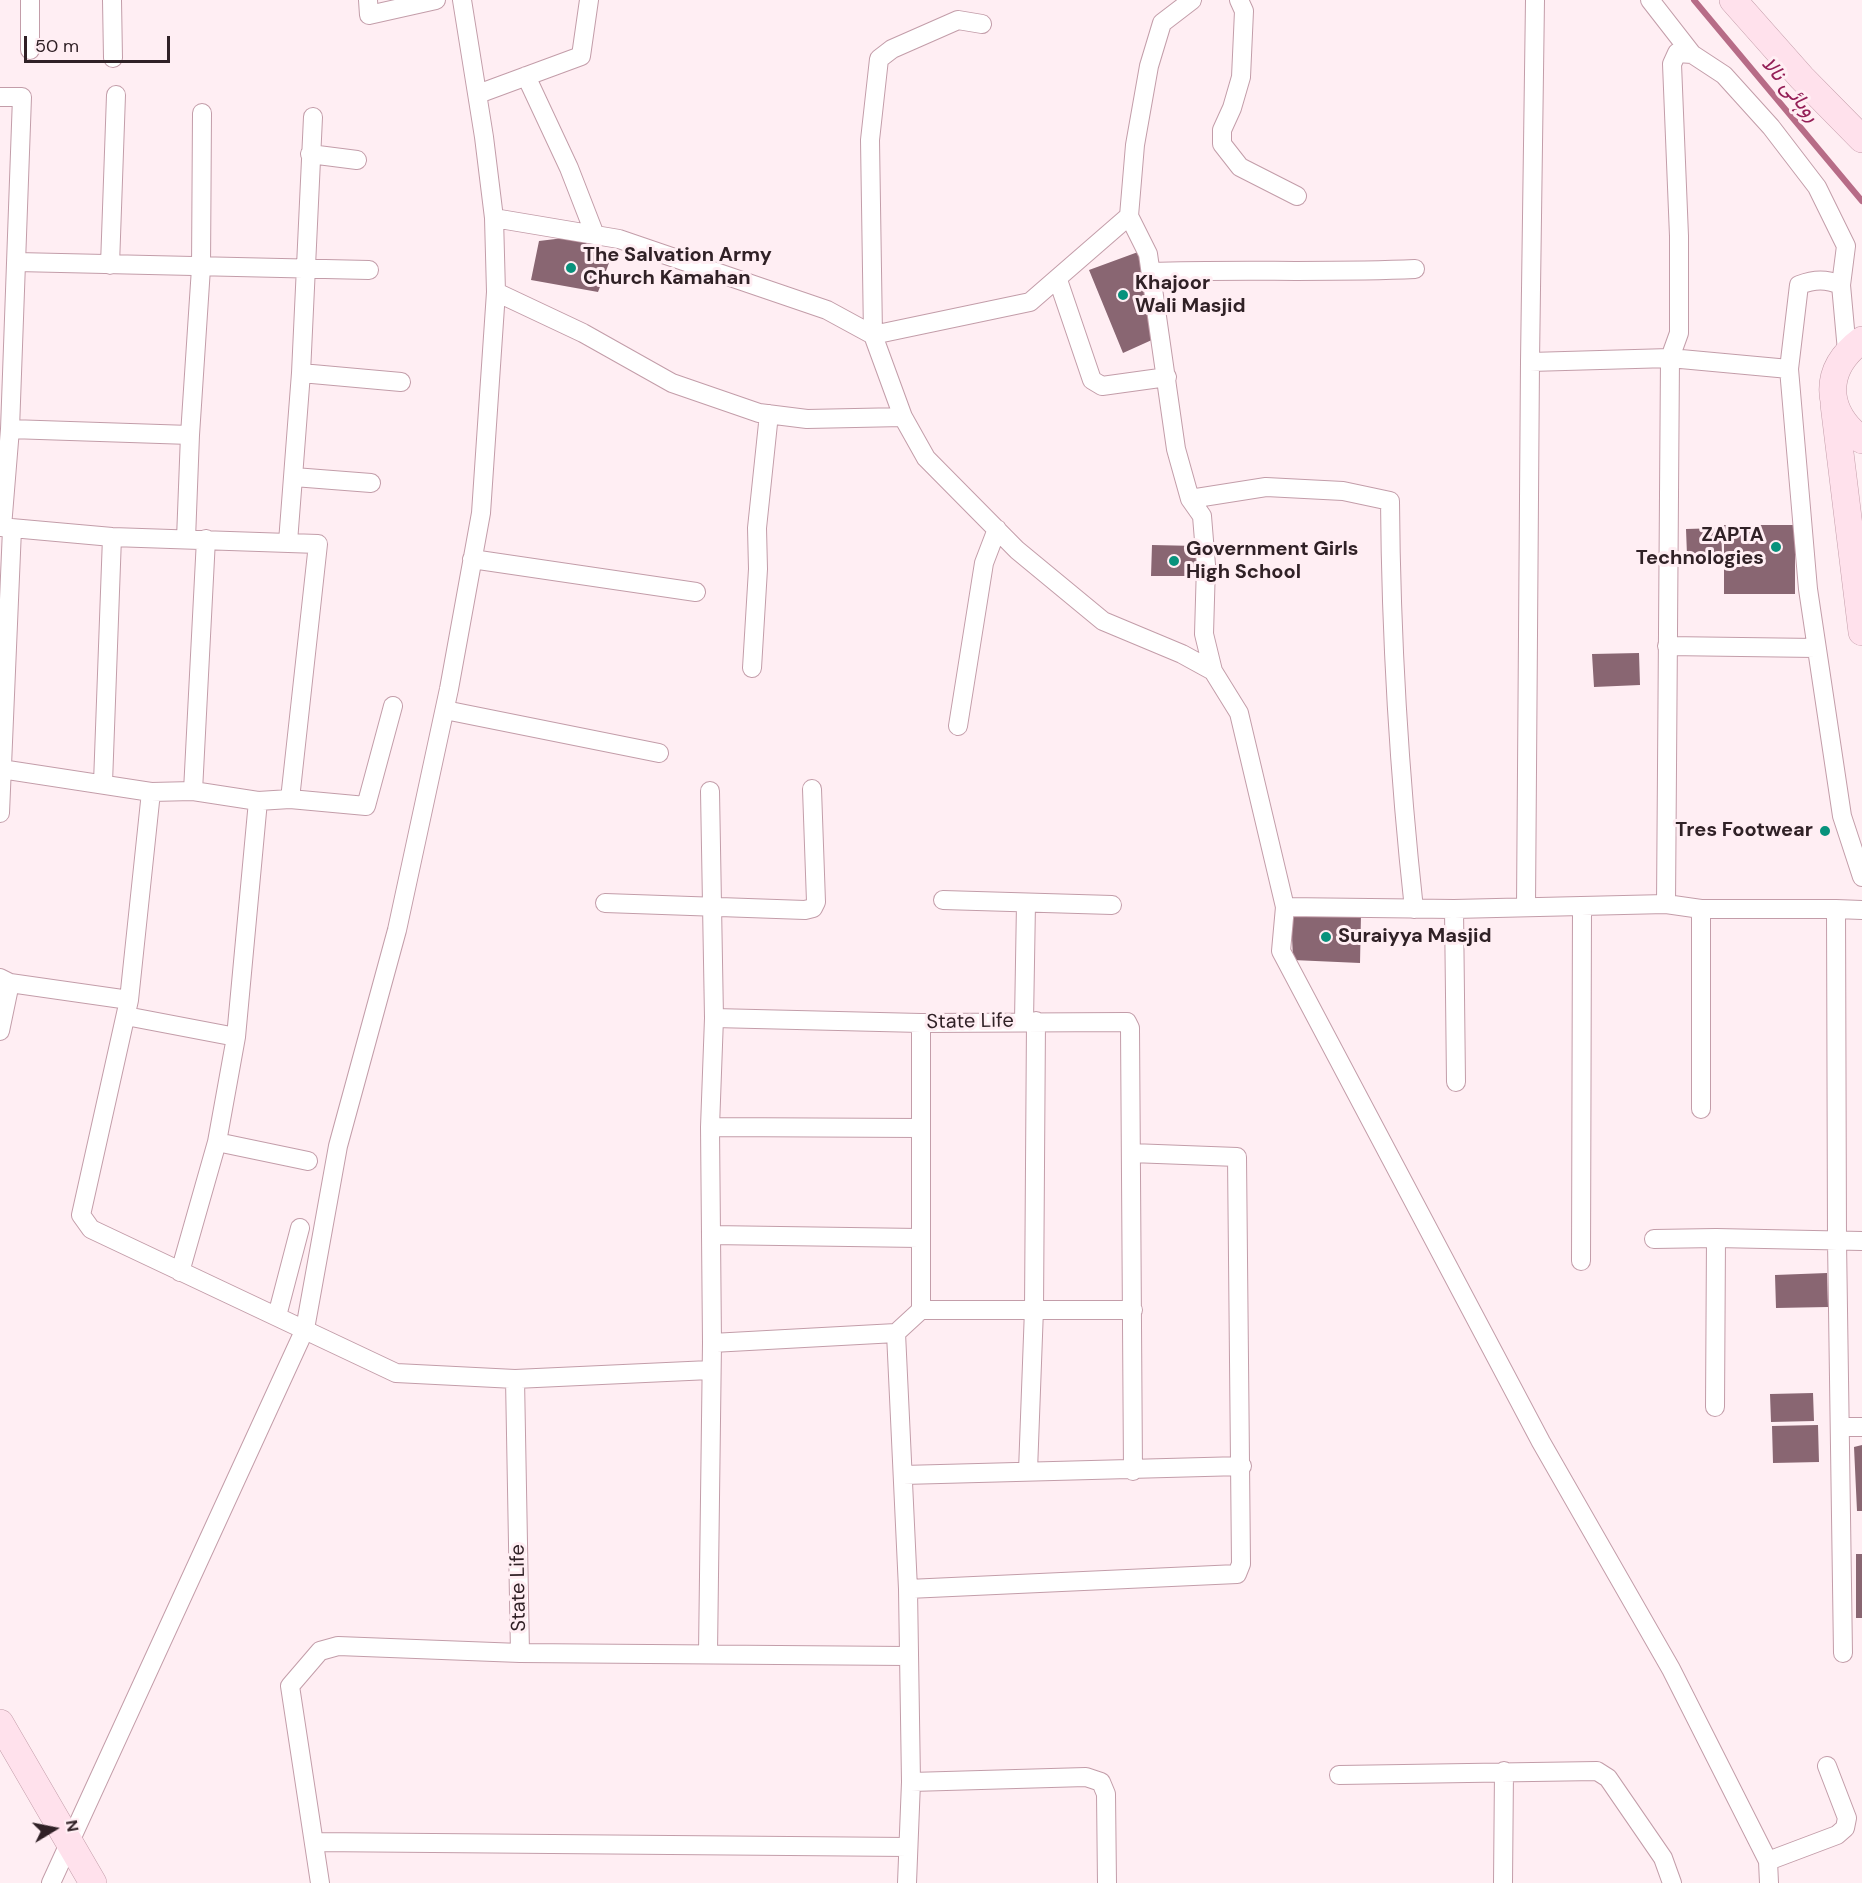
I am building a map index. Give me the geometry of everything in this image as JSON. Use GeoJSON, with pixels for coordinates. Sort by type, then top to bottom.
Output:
{"type":"FeatureCollection","features":[{"type":"Feature","properties":{"kind":"main road"},"geometry":{"type":"LineString","coordinates":[[1733,0],[1802,78],[1862,138]]}},
{"type":"Feature","properties":{"kind":"main road"},"geometry":{"type":"LineString","coordinates":[[1855,345],[1837,367],[1832,385],[1862,632]]}},
{"type":"Feature","properties":{"kind":"main road"},"geometry":{"type":"LineString","coordinates":[[1834,404],[1844,425],[1862,440]]}},
{"type":"Feature","properties":{"kind":"main road"},"geometry":{"type":"LineString","coordinates":[[0,1723],[71,1841],[93,1883]]}},
{"type":"Feature","properties":{"kind":"street"},"geometry":{"type":"LineString","coordinates":[[30,0],[30,50]]}},
{"type":"Feature","properties":{"kind":"street"},"geometry":{"type":"LineString","coordinates":[[112,0],[113,58]]}},
{"type":"Feature","properties":{"kind":"street"},"geometry":{"type":"LineString","coordinates":[[368,0],[369,15],[436,0]]}},
{"type":"Feature","properties":{"kind":"street"},"geometry":{"type":"LineString","coordinates":[[51,1883],[305,1329],[338,1146],[397,930],[445,710],[481,513],[496,292],[494,218],[478,94],[462,0]]}},
{"type":"Feature","properties":{"kind":"street"},"geometry":{"type":"LineString","coordinates":[[478,94],[581,56],[589,0]]}},
{"type":"Feature","properties":{"kind":"street"},"geometry":{"type":"LineString","coordinates":[[1192,0],[1162,23],[1158,33],[1149,66],[1136,145],[1129,216],[1148,254],[1176,449],[1190,499],[1202,516],[1206,565],[1204,634],[1213,671],[1239,712],[1285,907],[1281,951],[1541,1442],[1671,1669],[1768,1861],[1769,1883]]}},
{"type":"Feature","properties":{"kind":"street"},"geometry":{"type":"LineString","coordinates":[[1239,0],[1244,11],[1241,77],[1232,108],[1222,130],[1222,144],[1240,167],[1297,195]]}},
{"type":"Feature","properties":{"kind":"street"},"geometry":{"type":"LineString","coordinates":[[1526,906],[1535,0]]}},
{"type":"Feature","properties":{"kind":"street"},"geometry":{"type":"LineString","coordinates":[[1650,0],[1692,54],[1724,75],[1771,127],[1817,187],[1846,246],[1841,285],[1855,345]]}},
{"type":"Feature","properties":{"kind":"street"},"geometry":{"type":"LineString","coordinates":[[982,24],[958,20],[892,49],[879,59],[870,140],[873,335],[903,417],[926,458],[1017,550],[1103,621],[1182,654],[1213,671]]}},
{"type":"Feature","properties":{"kind":"street"},"geometry":{"type":"LineString","coordinates":[[1666,904],[1670,358],[1679,333],[1679,236],[1672,64],[1677,53],[1692,54]]}},
{"type":"Feature","properties":{"kind":"street"},"geometry":{"type":"LineString","coordinates":[[526,76],[569,168],[595,235]]}},
{"type":"Feature","properties":{"kind":"street"},"geometry":{"type":"LineString","coordinates":[[110,265],[116,95]]}},
{"type":"Feature","properties":{"kind":"street"},"geometry":{"type":"LineString","coordinates":[[0,97],[22,97],[17,262],[7,423],[0,813]]}},
{"type":"Feature","properties":{"kind":"street"},"geometry":{"type":"LineString","coordinates":[[186,539],[201,268],[202,112]]}},
{"type":"Feature","properties":{"kind":"street"},"geometry":{"type":"LineString","coordinates":[[288,542],[301,373],[313,117]]}},
{"type":"Feature","properties":{"kind":"street"},"geometry":{"type":"LineString","coordinates":[[310,154],[357,160]]}},
{"type":"Feature","properties":{"kind":"street"},"geometry":{"type":"LineString","coordinates":[[494,218],[619,239],[828,310],[873,335],[1030,302],[1129,216]]}},
{"type":"Feature","properties":{"kind":"street"},"geometry":{"type":"LineString","coordinates":[[17,262],[201,268],[369,270]]}},
{"type":"Feature","properties":{"kind":"street"},"geometry":{"type":"LineString","coordinates":[[1151,272],[1223,270],[1339,272],[1415,269]]}},
{"type":"Feature","properties":{"kind":"street"},"geometry":{"type":"LineString","coordinates":[[1841,285],[1828,279],[1811,280],[1799,285],[1789,369],[1808,589],[1816,648],[1842,816],[1862,877]]}},
{"type":"Feature","properties":{"kind":"street"},"geometry":{"type":"LineString","coordinates":[[1058,280],[1092,380],[1102,386],[1167,377]]}},
{"type":"Feature","properties":{"kind":"street"},"geometry":{"type":"LineString","coordinates":[[496,292],[583,333],[672,383],[770,414],[807,419],[903,417]]}},
{"type":"Feature","properties":{"kind":"street"},"geometry":{"type":"LineString","coordinates":[[1530,362],[1670,358],[1789,369]]}},
{"type":"Feature","properties":{"kind":"street"},"geometry":{"type":"LineString","coordinates":[[301,373],[401,382]]}},
{"type":"Feature","properties":{"kind":"street"},"geometry":{"type":"LineString","coordinates":[[752,668],[758,569],[757,528],[770,414]]}},
{"type":"Feature","properties":{"kind":"street"},"geometry":{"type":"LineString","coordinates":[[7,423],[190,435]]}},
{"type":"Feature","properties":{"kind":"street"},"geometry":{"type":"LineString","coordinates":[[294,477],[371,483]]}},
{"type":"Feature","properties":{"kind":"street"},"geometry":{"type":"LineString","coordinates":[[1190,499],[1266,487],[1343,491],[1390,501],[1401,790],[1413,909]]}},
{"type":"Feature","properties":{"kind":"street"},"geometry":{"type":"LineString","coordinates":[[5,528],[112,537],[318,544],[290,799]]}},
{"type":"Feature","properties":{"kind":"street"},"geometry":{"type":"LineString","coordinates":[[958,726],[984,563],[997,529]]}},
{"type":"Feature","properties":{"kind":"street"},"geometry":{"type":"LineString","coordinates":[[103,783],[112,537]]}},
{"type":"Feature","properties":{"kind":"street"},"geometry":{"type":"LineString","coordinates":[[193,791],[206,539]]}},
{"type":"Feature","properties":{"kind":"street"},"geometry":{"type":"LineString","coordinates":[[472,559],[696,592]]}},
{"type":"Feature","properties":{"kind":"street"},"geometry":{"type":"LineString","coordinates":[[1667,646],[1816,648]]}},
{"type":"Feature","properties":{"kind":"street"},"geometry":{"type":"LineString","coordinates":[[1,769],[151,792],[193,791],[258,801],[290,799],[366,806],[393,706]]}},
{"type":"Feature","properties":{"kind":"street"},"geometry":{"type":"LineString","coordinates":[[445,710],[659,753]]}},
{"type":"Feature","properties":{"kind":"street"},"geometry":{"type":"LineString","coordinates":[[605,903],[805,910],[813,908],[816,902],[813,789]]}},
{"type":"Feature","properties":{"kind":"street"},"geometry":{"type":"LineString","coordinates":[[708,1653],[712,1343],[710,1127],[714,1018],[710,791]]}},
{"type":"Feature","properties":{"kind":"street"},"geometry":{"type":"LineString","coordinates":[[151,792],[128,1008],[81,1215],[91,1229],[396,1373],[515,1379],[710,1370]]}},
{"type":"Feature","properties":{"kind":"street"},"geometry":{"type":"LineString","coordinates":[[180,1272],[217,1142],[236,1037],[258,801]]}},
{"type":"Feature","properties":{"kind":"street"},"geometry":{"type":"LineString","coordinates":[[943,900],[1112,905]]}},
{"type":"Feature","properties":{"kind":"street"},"geometry":{"type":"LineString","coordinates":[[1026,903],[1034,1309],[1028,1470]]}},
{"type":"Feature","properties":{"kind":"street"},"geometry":{"type":"LineString","coordinates":[[1285,907],[1454,909],[1666,904],[1701,909],[1862,910]]}},
{"type":"Feature","properties":{"kind":"street"},"geometry":{"type":"LineString","coordinates":[[1581,1261],[1582,906]]}},
{"type":"Feature","properties":{"kind":"street"},"geometry":{"type":"LineString","coordinates":[[1454,909],[1456,1082]]}},
{"type":"Feature","properties":{"kind":"street"},"geometry":{"type":"LineString","coordinates":[[1701,909],[1701,1109]]}},
{"type":"Feature","properties":{"kind":"street"},"geometry":{"type":"LineString","coordinates":[[1836,909],[1836,1240],[1843,1653]]}},
{"type":"Feature","properties":{"kind":"street"},"geometry":{"type":"LineString","coordinates":[[0,1031],[5,980],[128,1008],[236,1037]]}},
{"type":"Feature","properties":{"kind":"street","name":"State Life"},"geometry":{"type":"LineString","coordinates":[[714,1018],[921,1023],[1127,1022],[1130,1028],[1133,1471]]}},
{"type":"Feature","properties":{"kind":"street"},"geometry":{"type":"LineString","coordinates":[[921,1023],[919,1238],[921,1310]]}},
{"type":"Feature","properties":{"kind":"street"},"geometry":{"type":"LineString","coordinates":[[710,1127],[920,1128]]}},
{"type":"Feature","properties":{"kind":"street"},"geometry":{"type":"LineString","coordinates":[[217,1142],[308,1161]]}},
{"type":"Feature","properties":{"kind":"street"},"geometry":{"type":"LineString","coordinates":[[908,1589],[1237,1574],[1241,1564],[1242,1466],[1237,1157],[1131,1153]]}},
{"type":"Feature","properties":{"kind":"street"},"geometry":{"type":"LineString","coordinates":[[277,1316],[300,1228]]}},
{"type":"Feature","properties":{"kind":"street"},"geometry":{"type":"LineString","coordinates":[[711,1235],[919,1238]]}},
{"type":"Feature","properties":{"kind":"street"},"geometry":{"type":"LineString","coordinates":[[1715,1407],[1716,1238]]}},
{"type":"Feature","properties":{"kind":"street"},"geometry":{"type":"LineString","coordinates":[[1654,1239],[1862,1241]]}},
{"type":"Feature","properties":{"kind":"street"},"geometry":{"type":"LineString","coordinates":[[712,1343],[896,1333],[921,1310],[1133,1310]]}},
{"type":"Feature","properties":{"kind":"street"},"geometry":{"type":"LineString","coordinates":[[896,1333],[908,1589],[907,1656],[911,1782],[907,1883]]}},
{"type":"Feature","properties":{"kind":"street","name":"State Life"},"geometry":{"type":"LineString","coordinates":[[320,1883],[290,1686],[320,1651],[338,1646],[520,1653],[515,1379]]}},
{"type":"Feature","properties":{"kind":"street"},"geometry":{"type":"LineString","coordinates":[[1840,1426],[1862,1427]]}},
{"type":"Feature","properties":{"kind":"street"},"geometry":{"type":"LineString","coordinates":[[903,1475],[1028,1470],[1133,1471],[1242,1466]]}},
{"type":"Feature","properties":{"kind":"street"},"geometry":{"type":"LineString","coordinates":[[520,1653],[907,1656]]}},
{"type":"Feature","properties":{"kind":"street"},"geometry":{"type":"LineString","coordinates":[[1768,1861],[1837,1835],[1845,1828],[1847,1818],[1827,1766]]}},
{"type":"Feature","properties":{"kind":"street"},"geometry":{"type":"LineString","coordinates":[[1503,1883],[1504,1771]]}},
{"type":"Feature","properties":{"kind":"street"},"geometry":{"type":"LineString","coordinates":[[1339,1775],[1597,1771],[1608,1778],[1663,1858],[1672,1883]]}},
{"type":"Feature","properties":{"kind":"street"},"geometry":{"type":"LineString","coordinates":[[911,1782],[1086,1777],[1101,1782],[1106,1794],[1107,1883]]}},
{"type":"Feature","properties":{"kind":"street"},"geometry":{"type":"LineString","coordinates":[[314,1842],[908,1847]]}},
{"type":"Feature","properties":{"kind":"building","name":"The Salvation Army Church Kamahan"},"geometry":{"type":"Polygon","coordinates":[[[572,237],[612,255],[598,292],[531,280],[539,241],[572,237]]]}},
{"type":"Feature","properties":{"kind":"building","name":"Khajoor Wali Masjid"},"geometry":{"type":"Polygon","coordinates":[[[1138,252],[1143,261],[1154,339],[1123,353],[1089,270],[1138,252]]]}},
{"type":"Feature","properties":{"kind":"building"},"geometry":{"type":"Polygon","coordinates":[[[1724,525],[1795,525],[1795,594],[1724,594],[1724,525]]]}},
{"type":"Feature","properties":{"kind":"building"},"geometry":{"type":"Polygon","coordinates":[[[1721,528],[1722,554],[1687,555],[1686,529],[1721,528]]]}},
{"type":"Feature","properties":{"kind":"building","name":"Government Girls High School"},"geometry":{"type":"Polygon","coordinates":[[[1152,545],[1197,546],[1196,576],[1151,576],[1152,545]]]}},
{"type":"Feature","properties":{"kind":"building"},"geometry":{"type":"Polygon","coordinates":[[[1639,653],[1640,685],[1594,687],[1592,654],[1639,653]]]}},
{"type":"Feature","properties":{"kind":"building","name":"Suraiyya Masjid"},"geometry":{"type":"Polygon","coordinates":[[[1291,912],[1361,914],[1360,963],[1293,960],[1291,912]]]}},
{"type":"Feature","properties":{"kind":"building"},"geometry":{"type":"Polygon","coordinates":[[[1827,1273],[1828,1307],[1776,1308],[1775,1275],[1827,1273]]]}},
{"type":"Feature","properties":{"kind":"building"},"geometry":{"type":"Polygon","coordinates":[[[1813,1393],[1814,1421],[1771,1422],[1770,1394],[1813,1393]]]}},
{"type":"Feature","properties":{"kind":"building"},"geometry":{"type":"Polygon","coordinates":[[[1818,1425],[1819,1462],[1773,1463],[1772,1426],[1818,1425]]]}},
{"type":"Feature","properties":{"kind":"building"},"geometry":{"type":"Polygon","coordinates":[[[1862,1445],[1862,1511],[1857,1511],[1854,1447],[1862,1445]]]}},
{"type":"Feature","properties":{"kind":"building"},"geometry":{"type":"Polygon","coordinates":[[[1856,1554],[1862,1554],[1862,1618],[1856,1618],[1856,1554]]]}},
{"type":"Feature","properties":{"kind":"waterway","name":"روہائی نالا"},"geometry":{"type":"LineString","coordinates":[[1694,0],[1862,201]]}},
{"type":"Feature","properties":{"kind":"place","name":"The Salvation Army Church Kamahan"},"geometry":{"type":"Point","coordinates":[571,268]}},
{"type":"Feature","properties":{"kind":"place","name":"Khajoor Wali Masjid"},"geometry":{"type":"Point","coordinates":[1123,295]}},
{"type":"Feature","properties":{"kind":"place","name":"ZAPTA Technologies"},"geometry":{"type":"Point","coordinates":[1776,547]}},
{"type":"Feature","properties":{"kind":"place","name":"Government Girls High School"},"geometry":{"type":"Point","coordinates":[1174,561]}},
{"type":"Feature","properties":{"kind":"place","name":"Tres Footwear"},"geometry":{"type":"Point","coordinates":[1825,831]}},
{"type":"Feature","properties":{"kind":"place","name":"Suraiyya Masjid"},"geometry":{"type":"Point","coordinates":[1326,937]}}]}
